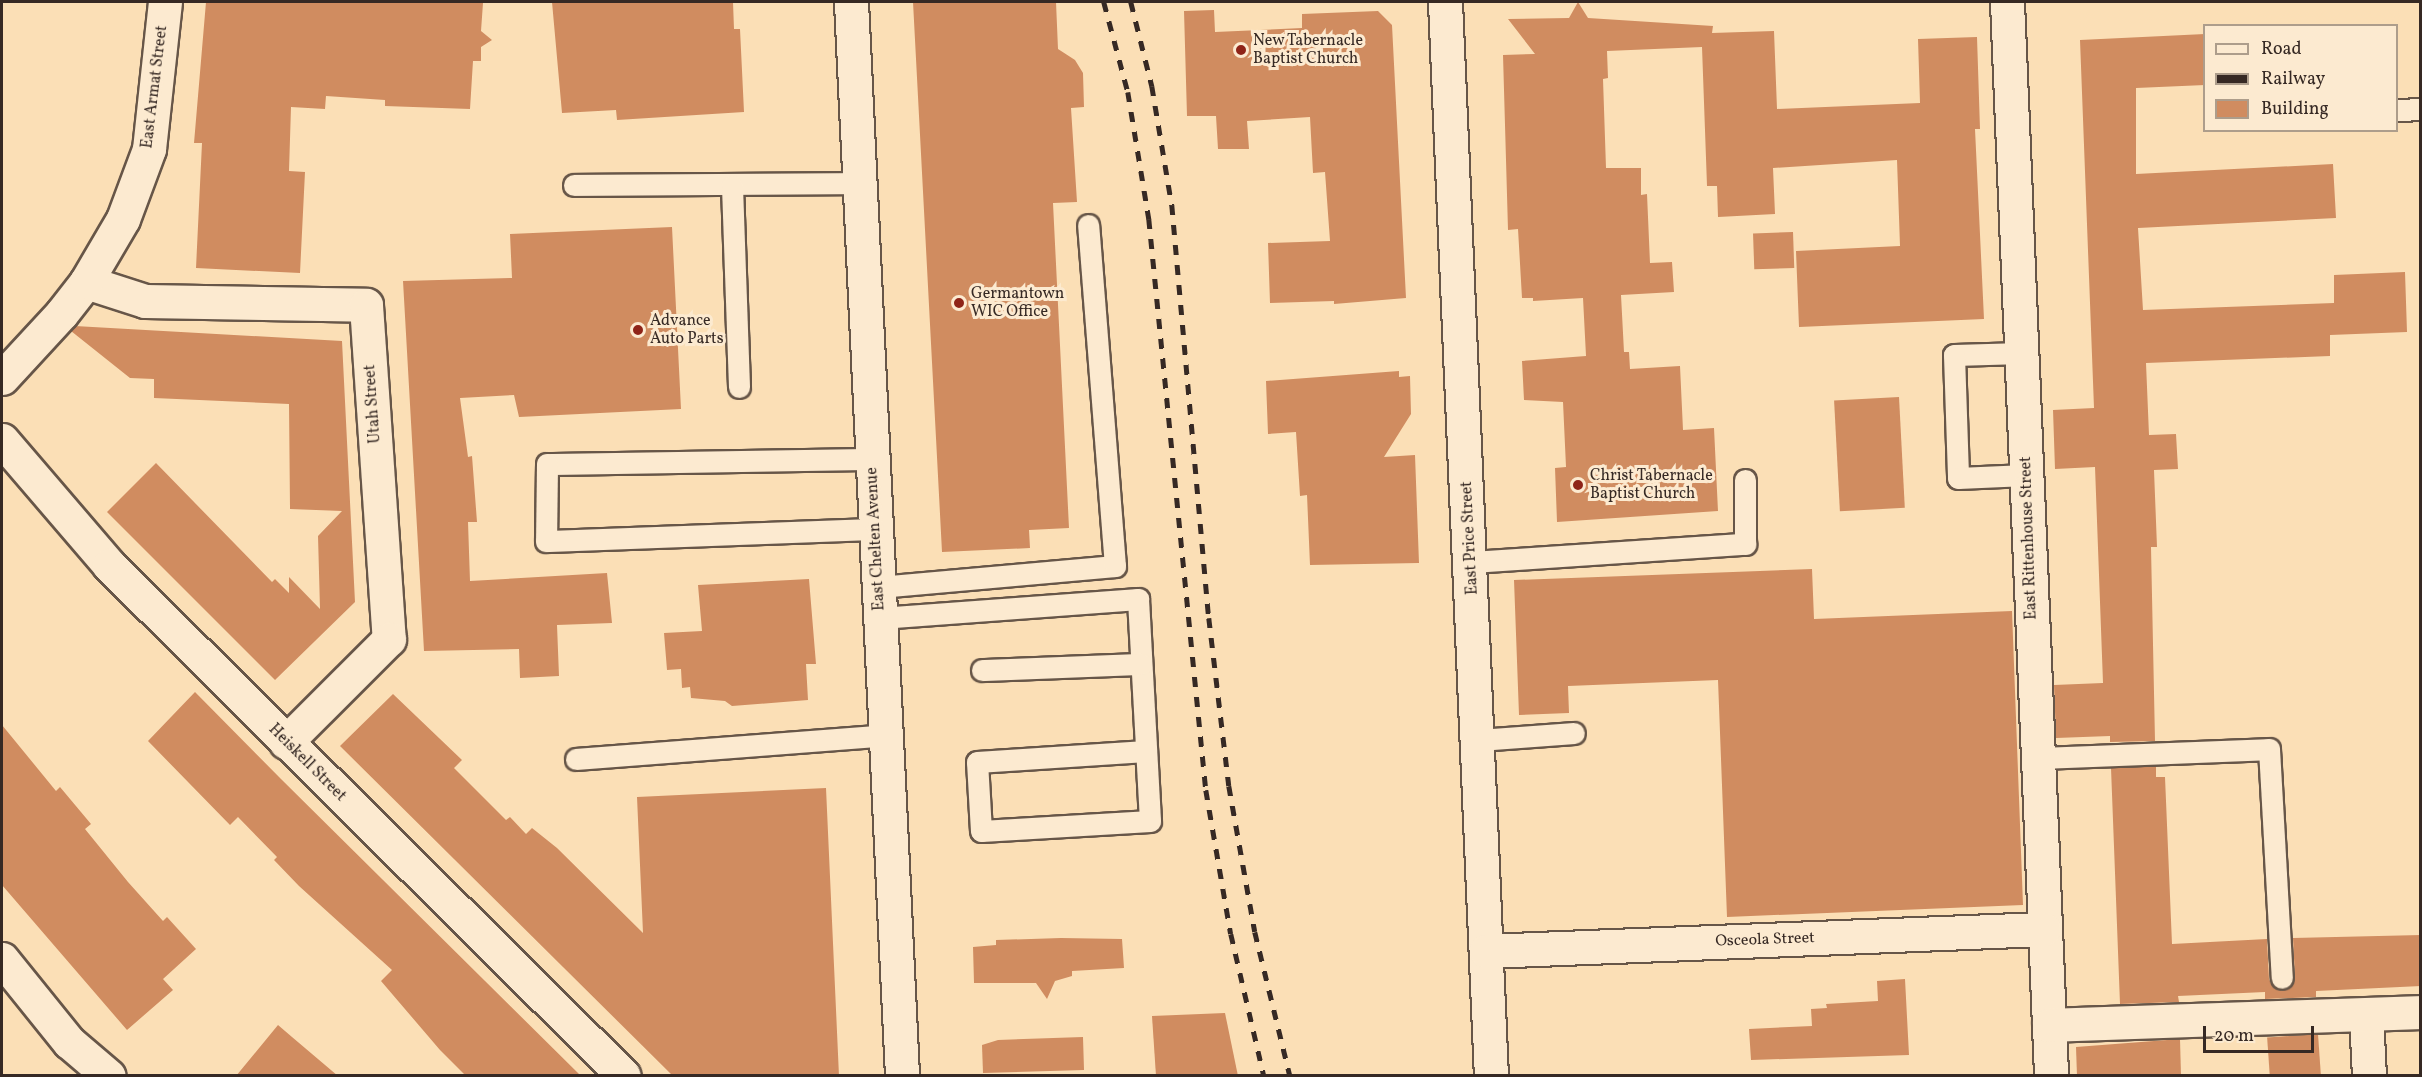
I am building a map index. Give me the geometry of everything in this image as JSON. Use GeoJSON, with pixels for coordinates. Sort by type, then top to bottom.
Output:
{"type":"FeatureCollection","features":[{"type":"Feature","properties":{"kind":"street","name":"East Armat Street"},"geometry":{"type":"LineString","coordinates":[[6,365],[86,282],[123,219],[149,149],[165,2]]}},
{"type":"Feature","properties":{"kind":"street","name":"East Chelten Avenue"},"geometry":{"type":"LineString","coordinates":[[851,2],[862,183],[875,529],[902,1076]]}},
{"type":"Feature","properties":{"kind":"street","name":"East Price Street"},"geometry":{"type":"LineString","coordinates":[[1445,2],[1479,740],[1491,1076]]}},
{"type":"Feature","properties":{"kind":"street","name":"East Rittenhouse Street"},"geometry":{"type":"LineString","coordinates":[[2007,2],[2051,1076]]}},
{"type":"Feature","properties":{"kind":"street","name":"Utah Street"},"geometry":{"type":"LineString","coordinates":[[86,282],[145,301],[366,305],[389,639],[286,742]]}},
{"type":"Feature","properties":{"kind":"street","name":"Heiskell Street"},"geometry":{"type":"LineString","coordinates":[[2,440],[109,566],[624,1076]]}},
{"type":"Feature","properties":{"kind":"street","name":"Osceola Street"},"geometry":{"type":"LineString","coordinates":[[1486,951],[2044,929]]}},
{"type":"Feature","properties":{"kind":"street"},"geometry":{"type":"LineString","coordinates":[[2,959],[69,1042],[109,1076]]}},
{"type":"Feature","properties":{"kind":"street"},"geometry":{"type":"LineString","coordinates":[[2049,1025],[2421,1012]]}},
{"type":"Feature","properties":{"kind":"street"},"geometry":{"type":"LineString","coordinates":[[2366,1015],[2369,1076]]}},
{"type":"Feature","properties":{"kind":"lane"},"geometry":{"type":"LineString","coordinates":[[2398,110],[2421,109]]}},
{"type":"Feature","properties":{"kind":"lane"},"geometry":{"type":"LineString","coordinates":[[574,185],[732,186],[862,183]]}},
{"type":"Feature","properties":{"kind":"lane"},"geometry":{"type":"LineString","coordinates":[[732,186],[739,387]]}},
{"type":"Feature","properties":{"kind":"lane"},"geometry":{"type":"LineString","coordinates":[[879,602],[1115,566],[1088,225]]}},
{"type":"Feature","properties":{"kind":"lane"},"geometry":{"type":"LineString","coordinates":[[2022,353],[1954,355],[1958,477],[2026,475]]}},
{"type":"Feature","properties":{"kind":"lane"},"geometry":{"type":"LineString","coordinates":[[872,459],[547,464],[546,541],[875,529]]}},
{"type":"Feature","properties":{"kind":"lane"},"geometry":{"type":"LineString","coordinates":[[1471,562],[1745,544],[1745,480]]}},
{"type":"Feature","properties":{"kind":"lane"},"geometry":{"type":"LineString","coordinates":[[879,602],[1138,599],[1150,821],[981,831],[977,762],[1146,751]]}},
{"type":"Feature","properties":{"kind":"lane"},"geometry":{"type":"LineString","coordinates":[[982,670],[1141,664]]}},
{"type":"Feature","properties":{"kind":"lane"},"geometry":{"type":"LineString","coordinates":[[1479,740],[1574,733]]}},
{"type":"Feature","properties":{"kind":"lane"},"geometry":{"type":"LineString","coordinates":[[576,759],[885,735]]}},
{"type":"Feature","properties":{"kind":"lane"},"geometry":{"type":"LineString","coordinates":[[2038,758],[2269,749],[2282,978]]}},
{"type":"Feature","properties":{"kind":"building"},"geometry":{"type":"Polygon","coordinates":[[[206,2],[483,3],[481,31],[492,40],[481,47],[481,61],[473,61],[470,109],[385,106],[385,100],[326,96],[325,109],[291,107],[289,171],[305,172],[300,273],[196,268],[202,143],[194,143],[206,2]]]}},
{"type":"Feature","properties":{"kind":"building"},"geometry":{"type":"Polygon","coordinates":[[[552,2],[733,2],[734,29],[740,29],[744,112],[617,120],[616,110],[562,113],[552,2]]]}},
{"type":"Feature","properties":{"kind":"building"},"geometry":{"type":"Polygon","coordinates":[[[913,2],[1056,2],[1058,49],[1075,60],[1083,73],[1084,107],[1071,108],[1077,202],[1053,203],[1069,528],[1029,530],[1030,548],[942,552],[913,2]]]}},
{"type":"Feature","properties":{"kind":"building"},"geometry":{"type":"Polygon","coordinates":[[[1578,2],[1588,18],[1713,26],[1712,33],[1774,31],[1777,109],[1920,103],[1918,39],[1977,37],[1980,129],[1975,129],[1984,319],[1799,327],[1796,251],[1900,246],[1897,160],[1773,168],[1775,214],[1718,217],[1717,186],[1707,186],[1702,47],[1607,51],[1608,78],[1603,79],[1606,168],[1641,168],[1641,195],[1647,194],[1650,263],[1672,262],[1674,292],[1621,295],[1624,352],[1629,352],[1630,369],[1680,366],[1683,430],[1714,428],[1718,511],[1557,522],[1555,468],[1566,467],[1563,402],[1524,400],[1522,361],[1586,356],[1583,298],[1533,301],[1533,298],[1522,298],[1518,229],[1508,230],[1503,55],[1535,54],[1508,19],[1569,18],[1578,2]]]}},
{"type":"Feature","properties":{"kind":"building"},"geometry":{"type":"Polygon","coordinates":[[[1214,10],[1215,32],[1302,28],[1302,14],[1378,11],[1392,25],[1406,298],[1334,304],[1334,301],[1270,303],[1268,243],[1330,241],[1325,172],[1313,173],[1310,117],[1247,121],[1249,149],[1218,149],[1216,116],[1187,116],[1184,11],[1214,10]]]}},
{"type":"Feature","properties":{"kind":"building"},"geometry":{"type":"Polygon","coordinates":[[[2203,34],[2203,85],[2136,88],[2136,174],[2333,164],[2336,218],[2138,228],[2143,310],[2334,303],[2334,275],[2405,272],[2407,332],[2330,335],[2330,356],[2146,363],[2149,435],[2176,434],[2178,469],[2154,470],[2157,547],[2151,547],[2155,741],[2110,742],[2110,736],[2056,738],[2054,685],[2103,683],[2095,467],[2055,469],[2053,410],[2094,408],[2080,40],[2203,34]]]}},
{"type":"Feature","properties":{"kind":"building"},"geometry":{"type":"Polygon","coordinates":[[[672,227],[681,409],[519,417],[514,395],[460,398],[468,457],[472,456],[477,522],[468,522],[470,581],[607,573],[612,623],[557,625],[559,676],[520,678],[519,649],[424,651],[403,281],[512,278],[510,234],[672,227]]]}},
{"type":"Feature","properties":{"kind":"building"},"geometry":{"type":"Polygon","coordinates":[[[1793,232],[1794,268],[1754,269],[1753,233],[1793,232]]]}},
{"type":"Feature","properties":{"kind":"building"},"geometry":{"type":"Polygon","coordinates":[[[75,326],[342,341],[355,602],[275,680],[107,512],[156,463],[272,582],[275,579],[289,593],[289,577],[320,609],[318,536],[342,511],[290,509],[289,404],[154,398],[154,379],[130,378],[71,331],[75,326]]]}},
{"type":"Feature","properties":{"kind":"building"},"geometry":{"type":"Polygon","coordinates":[[[1399,371],[1399,377],[1410,376],[1411,414],[1384,457],[1415,455],[1419,563],[1310,565],[1307,495],[1300,496],[1296,432],[1268,434],[1266,381],[1399,371]]]}},
{"type":"Feature","properties":{"kind":"building"},"geometry":{"type":"Polygon","coordinates":[[[1899,397],[1905,508],[1840,511],[1834,400],[1899,397]]]}},
{"type":"Feature","properties":{"kind":"building"},"geometry":{"type":"Polygon","coordinates":[[[1812,569],[1814,619],[2012,611],[2023,905],[1727,917],[1718,680],[1568,686],[1569,713],[1519,715],[1514,580],[1812,569]]]}},
{"type":"Feature","properties":{"kind":"building"},"geometry":{"type":"Polygon","coordinates":[[[809,579],[816,664],[806,664],[808,700],[732,706],[725,701],[691,698],[690,687],[682,688],[681,669],[667,670],[664,633],[702,631],[698,585],[809,579]]]}},
{"type":"Feature","properties":{"kind":"building"},"geometry":{"type":"Polygon","coordinates":[[[195,692],[581,1076],[466,1076],[440,1050],[381,981],[392,970],[299,886],[274,860],[277,857],[238,817],[230,825],[148,741],[195,692]]]}},
{"type":"Feature","properties":{"kind":"building"},"geometry":{"type":"Polygon","coordinates":[[[393,694],[462,760],[454,768],[506,820],[510,817],[526,834],[532,828],[557,848],[643,933],[637,797],[826,788],[839,1076],[673,1076],[340,746],[393,694]]]}},
{"type":"Feature","properties":{"kind":"building"},"geometry":{"type":"Polygon","coordinates":[[[2,725],[56,791],[60,787],[91,824],[85,829],[128,882],[163,921],[167,917],[196,949],[163,979],[173,990],[127,1030],[2,885],[2,725]]]}},
{"type":"Feature","properties":{"kind":"building"},"geometry":{"type":"Polygon","coordinates":[[[2156,766],[2156,777],[2165,777],[2172,944],[2267,939],[2269,979],[2272,985],[2282,991],[2289,988],[2295,978],[2293,938],[2421,935],[2421,986],[2316,991],[2316,997],[2265,999],[2265,992],[2178,996],[2179,1002],[2120,1004],[2111,768],[2156,766]]]}},
{"type":"Feature","properties":{"kind":"building"},"geometry":{"type":"Polygon","coordinates":[[[1122,939],[1124,968],[1072,971],[1072,976],[1055,981],[1047,999],[1036,983],[974,983],[973,947],[996,945],[996,940],[1122,939]]]}},
{"type":"Feature","properties":{"kind":"building"},"geometry":{"type":"Polygon","coordinates":[[[1905,979],[1909,1055],[1751,1060],[1749,1029],[1812,1026],[1811,1009],[1827,1008],[1826,1004],[1878,1001],[1877,981],[1905,979]]]}},
{"type":"Feature","properties":{"kind":"building"},"geometry":{"type":"Polygon","coordinates":[[[1225,1013],[1238,1076],[1156,1076],[1152,1016],[1225,1013]]]}},
{"type":"Feature","properties":{"kind":"building"},"geometry":{"type":"Polygon","coordinates":[[[278,1025],[292,1037],[338,1076],[236,1076],[278,1025]]]}},
{"type":"Feature","properties":{"kind":"building"},"geometry":{"type":"Polygon","coordinates":[[[2318,1034],[2321,1076],[2270,1076],[2267,1038],[2318,1034]]]}},
{"type":"Feature","properties":{"kind":"building"},"geometry":{"type":"Polygon","coordinates":[[[1083,1037],[1084,1070],[983,1073],[982,1045],[998,1040],[1083,1037]]]}},
{"type":"Feature","properties":{"kind":"building"},"geometry":{"type":"Polygon","coordinates":[[[2180,1039],[2181,1076],[2077,1076],[2076,1047],[2180,1039]]]}},
{"type":"Feature","properties":{"kind":"railway"},"geometry":{"type":"LineString","coordinates":[[1104,2],[1128,92],[1149,219],[1206,790],[1231,934],[1264,1076]]}},
{"type":"Feature","properties":{"kind":"railway"},"geometry":{"type":"LineString","coordinates":[[1131,2],[1152,86],[1172,205],[1209,618],[1229,786],[1255,932],[1290,1076]]}},
{"type":"Feature","properties":{"kind":"place","name":"New Tabernacle Baptist Church"},"geometry":{"type":"Point","coordinates":[1241,50]}},
{"type":"Feature","properties":{"kind":"place","name":"Germantown WIC Office"},"geometry":{"type":"Point","coordinates":[959,303]}},
{"type":"Feature","properties":{"kind":"place","name":"Advance Auto Parts"},"geometry":{"type":"Point","coordinates":[638,330]}},
{"type":"Feature","properties":{"kind":"place","name":"Christ Tabernacle Baptist Church"},"geometry":{"type":"Point","coordinates":[1578,485]}}]}
